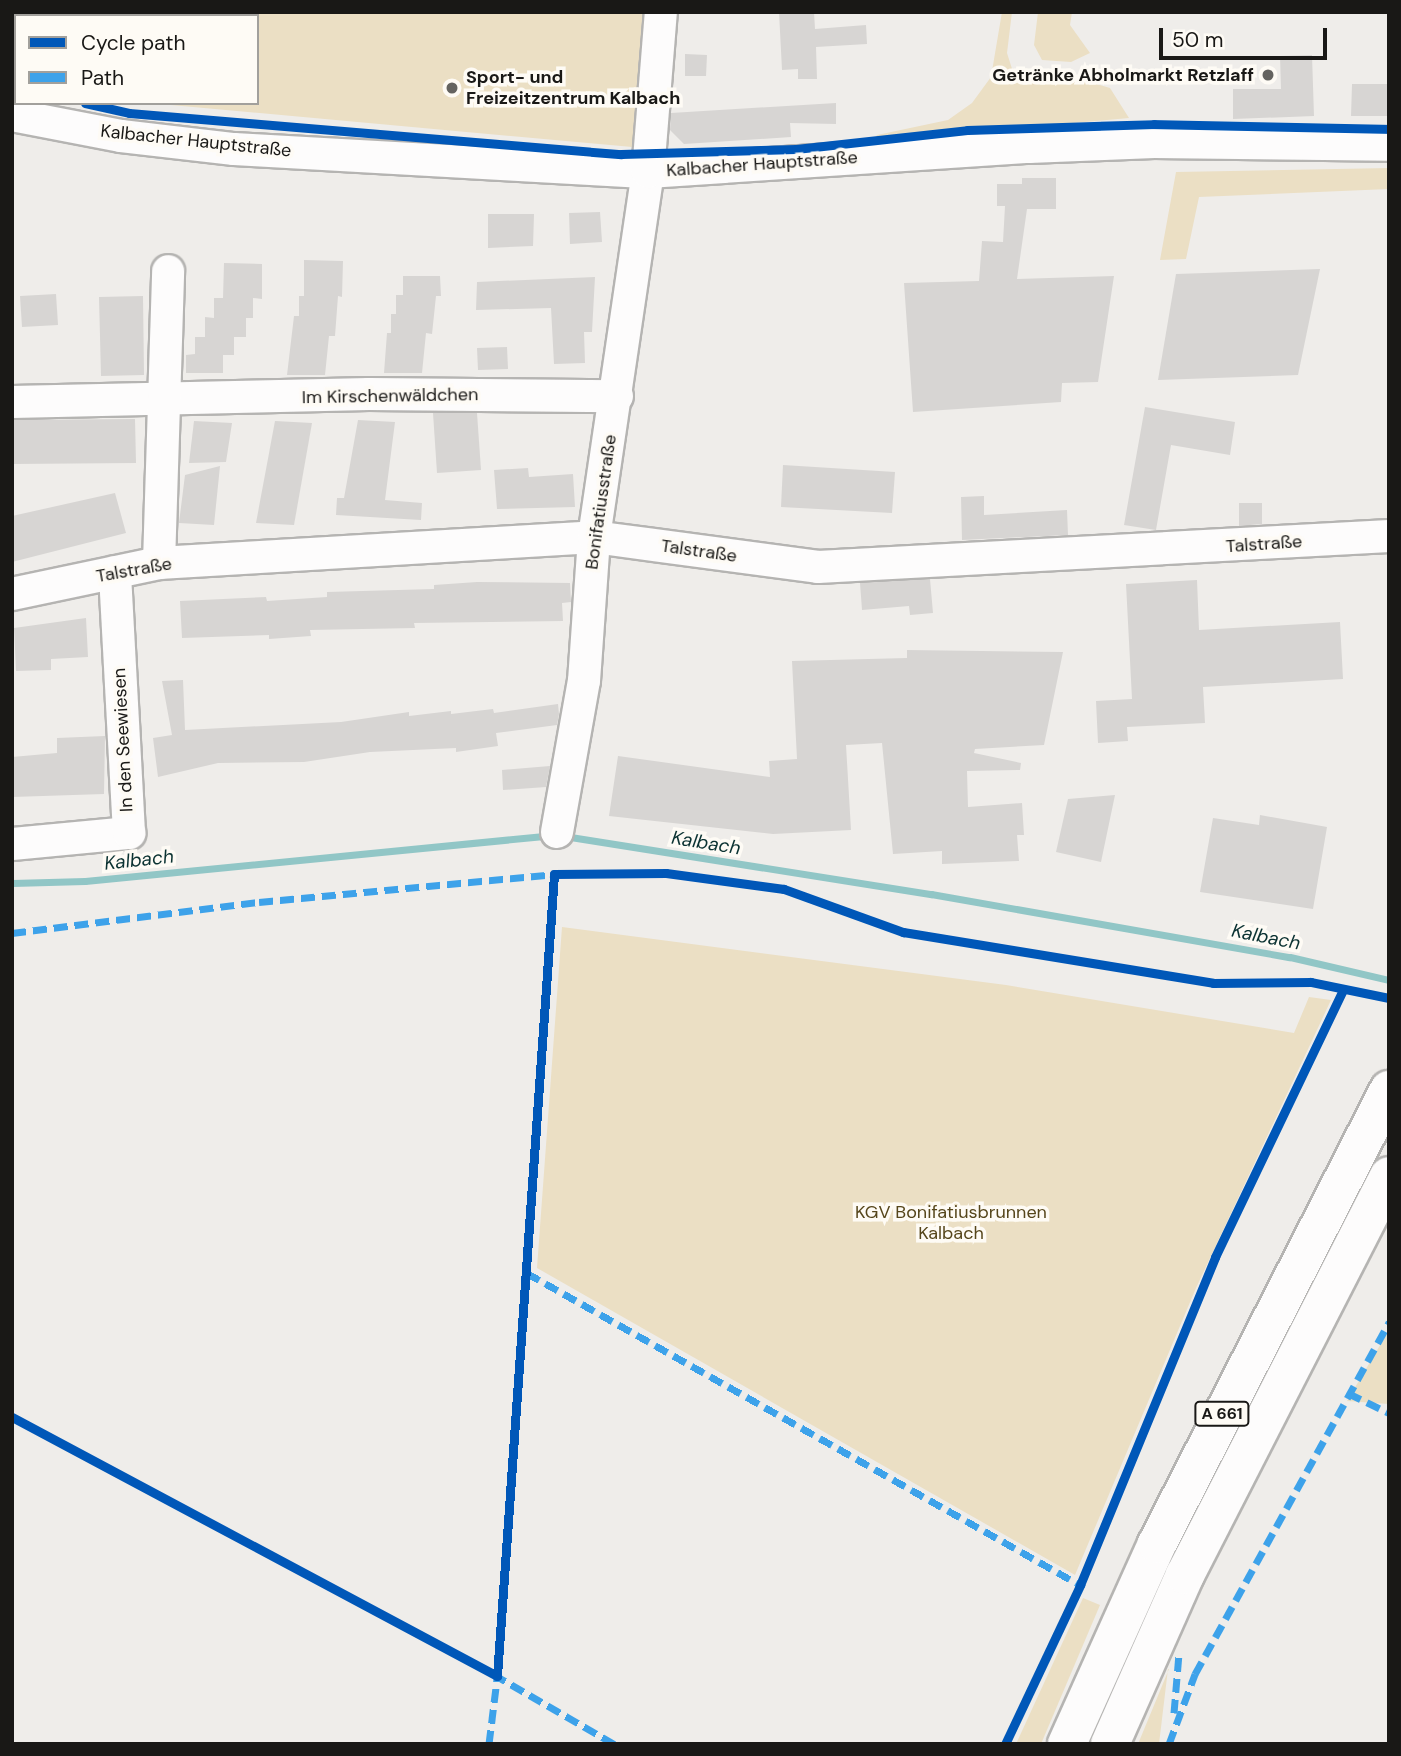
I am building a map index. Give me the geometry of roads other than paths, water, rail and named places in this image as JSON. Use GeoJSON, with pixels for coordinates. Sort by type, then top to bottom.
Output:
{"type":"FeatureCollection","features":[{"type":"Feature","properties":{"kind":"highway","name":"A 661"},"geometry":{"type":"LineString","coordinates":[[1067,1744],[1157,1544],[1389,1090]]}},
{"type":"Feature","properties":{"kind":"highway","name":"A 661"},"geometry":{"type":"LineString","coordinates":[[1110,1744],[1185,1575],[1389,1176]]}},
{"type":"Feature","properties":{"kind":"street","name":"Bonifatiusstraße"},"geometry":{"type":"LineString","coordinates":[[557,832],[584,681],[594,537],[617,396],[648,172],[661,12]]}},
{"type":"Feature","properties":{"kind":"street","name":"Kalbacher Hauptstraße"},"geometry":{"type":"LineString","coordinates":[[18,112],[234,149],[648,172],[1043,146],[1389,145]]}},
{"type":"Feature","properties":{"kind":"street"},"geometry":{"type":"LineString","coordinates":[[159,563],[167,271]]}},
{"type":"Feature","properties":{"kind":"street","name":"Im Kirschenwäldchen"},"geometry":{"type":"LineString","coordinates":[[12,402],[163,402],[369,394],[617,396]]}},
{"type":"Feature","properties":{"kind":"street","name":"Talstraße"},"geometry":{"type":"LineString","coordinates":[[12,594],[159,563],[594,537],[818,567],[1389,536]]}},
{"type":"Feature","properties":{"kind":"street","name":"In den Seewiesen"},"geometry":{"type":"LineString","coordinates":[[12,844],[129,833],[115,572]]}},
{"type":"Feature","properties":{"kind":"waterway","name":"Kalbach"},"geometry":{"type":"LineString","coordinates":[[12,883],[85,881],[552,835]]}},
{"type":"Feature","properties":{"kind":"waterway","name":"Kalbach"},"geometry":{"type":"LineString","coordinates":[[564,836],[931,894],[1290,957],[1389,980]]}},
{"type":"Feature","properties":{"kind":"place","name":"Getränke Abholmarkt Retzlaff"},"geometry":{"type":"Point","coordinates":[1268,75]}},
{"type":"Feature","properties":{"kind":"place","name":"Sport- und Freizeitzentrum Kalbach"},"geometry":{"type":"Point","coordinates":[452,88]}},
{"type":"Feature","properties":{"kind":"park label","name":"KGV Bonifatiusbrunnen Kalbach"},"geometry":{"type":"Point","coordinates":[951,1223]}}]}
